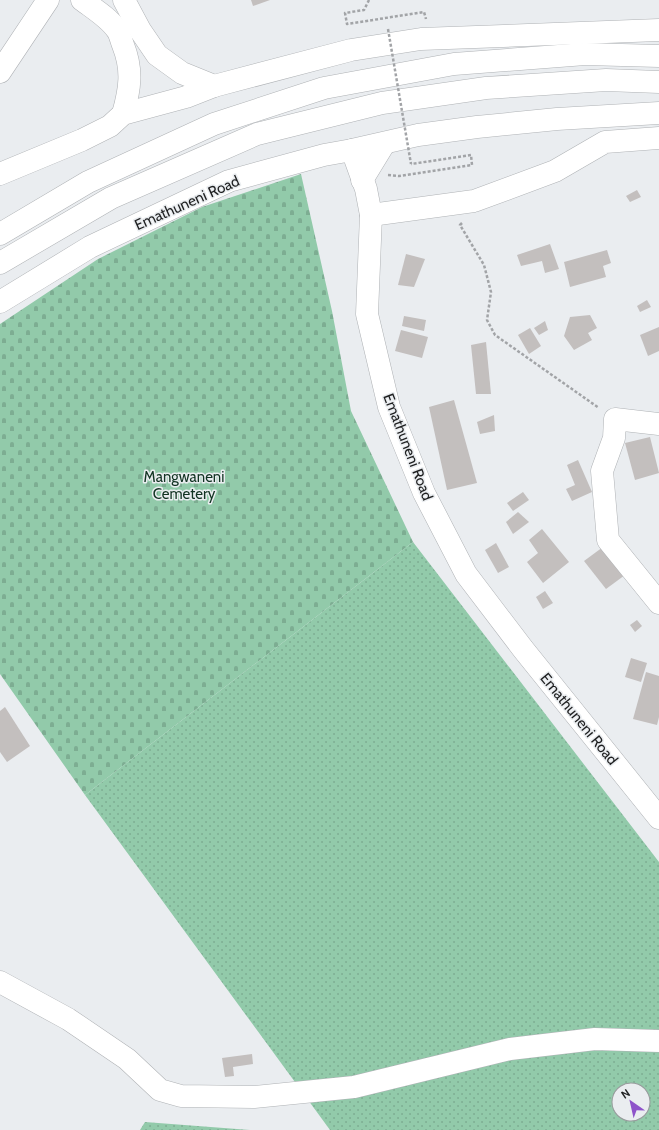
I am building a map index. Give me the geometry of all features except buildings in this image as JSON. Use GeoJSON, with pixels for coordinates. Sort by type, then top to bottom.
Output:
{"type":"FeatureCollection","features":[{"type":"Feature","properties":{"kind":"main road"},"geometry":{"type":"LineString","coordinates":[[0,72],[48,0]]}},
{"type":"Feature","properties":{"kind":"main road"},"geometry":{"type":"LineString","coordinates":[[82,0],[101,14],[118,31],[127,55],[130,80],[128,96],[123,114]]}},
{"type":"Feature","properties":{"kind":"main road"},"geometry":{"type":"LineString","coordinates":[[124,0],[140,30],[157,55],[182,73],[214,86]]}},
{"type":"Feature","properties":{"kind":"main road"},"geometry":{"type":"LineString","coordinates":[[0,174],[52,151],[82,140],[110,126],[123,114],[186,96],[214,86],[351,50],[421,40],[659,30]]}},
{"type":"Feature","properties":{"kind":"main road"},"geometry":{"type":"LineString","coordinates":[[0,234],[88,182],[214,124],[324,88],[454,64],[585,54],[659,56]]}},
{"type":"Feature","properties":{"kind":"main road"},"geometry":{"type":"LineString","coordinates":[[0,263],[111,198],[257,134],[382,103],[486,88],[606,80],[659,82]]}},
{"type":"Feature","properties":{"kind":"main road"},"geometry":{"type":"LineString","coordinates":[[352,150],[384,144],[418,135],[557,119],[659,113]]}},
{"type":"Feature","properties":{"kind":"main road"},"geometry":{"type":"LineString","coordinates":[[371,215],[474,201],[555,171],[605,142],[659,138]]}},
{"type":"Feature","properties":{"kind":"main road"},"geometry":{"type":"LineString","coordinates":[[362,180],[384,144]]}},
{"type":"Feature","properties":{"kind":"main road","name":"Emathuneni Road"},"geometry":{"type":"LineString","coordinates":[[0,302],[90,247],[228,181],[324,155],[352,150],[366,189],[371,215],[367,314],[389,407],[424,493],[466,574],[523,650],[658,814]]}},
{"type":"Feature","properties":{"kind":"main road"},"geometry":{"type":"LineString","coordinates":[[659,424],[615,419],[614,438],[602,471],[608,540],[659,604]]}},
{"type":"Feature","properties":{"kind":"main road"},"geometry":{"type":"LineString","coordinates":[[0,982],[68,1019],[127,1059],[160,1090],[181,1096],[254,1097],[354,1087],[510,1050],[595,1039],[659,1041]]}},
{"type":"Feature","properties":{"kind":"path"},"geometry":{"type":"LineString","coordinates":[[369,0],[364,10],[345,13],[347,24],[424,12],[426,22]]}},
{"type":"Feature","properties":{"kind":"path"},"geometry":{"type":"LineString","coordinates":[[396,28],[388,29],[411,164],[470,155],[472,165],[399,176]]}},
{"type":"Feature","properties":{"kind":"path"},"geometry":{"type":"LineString","coordinates":[[474,201],[460,225],[484,265],[491,292],[488,320],[495,335],[615,419]]}},
{"type":"Feature","properties":{"kind":"green space","name":"Mangwaneni Cemetery"},"geometry":{"type":"Polygon","coordinates":[[[301,174],[332,311],[351,411],[413,542],[85,795],[0,674],[0,324],[98,259],[202,207],[301,174]]]}},
{"type":"Feature","properties":{"kind":"green space"},"geometry":{"type":"Polygon","coordinates":[[[413,542],[659,862],[659,1130],[330,1130],[85,795],[413,542]]]}},
{"type":"Feature","properties":{"kind":"green space"},"geometry":{"type":"Polygon","coordinates":[[[145,1122],[250,1130],[140,1130],[145,1122]]]}}]}
